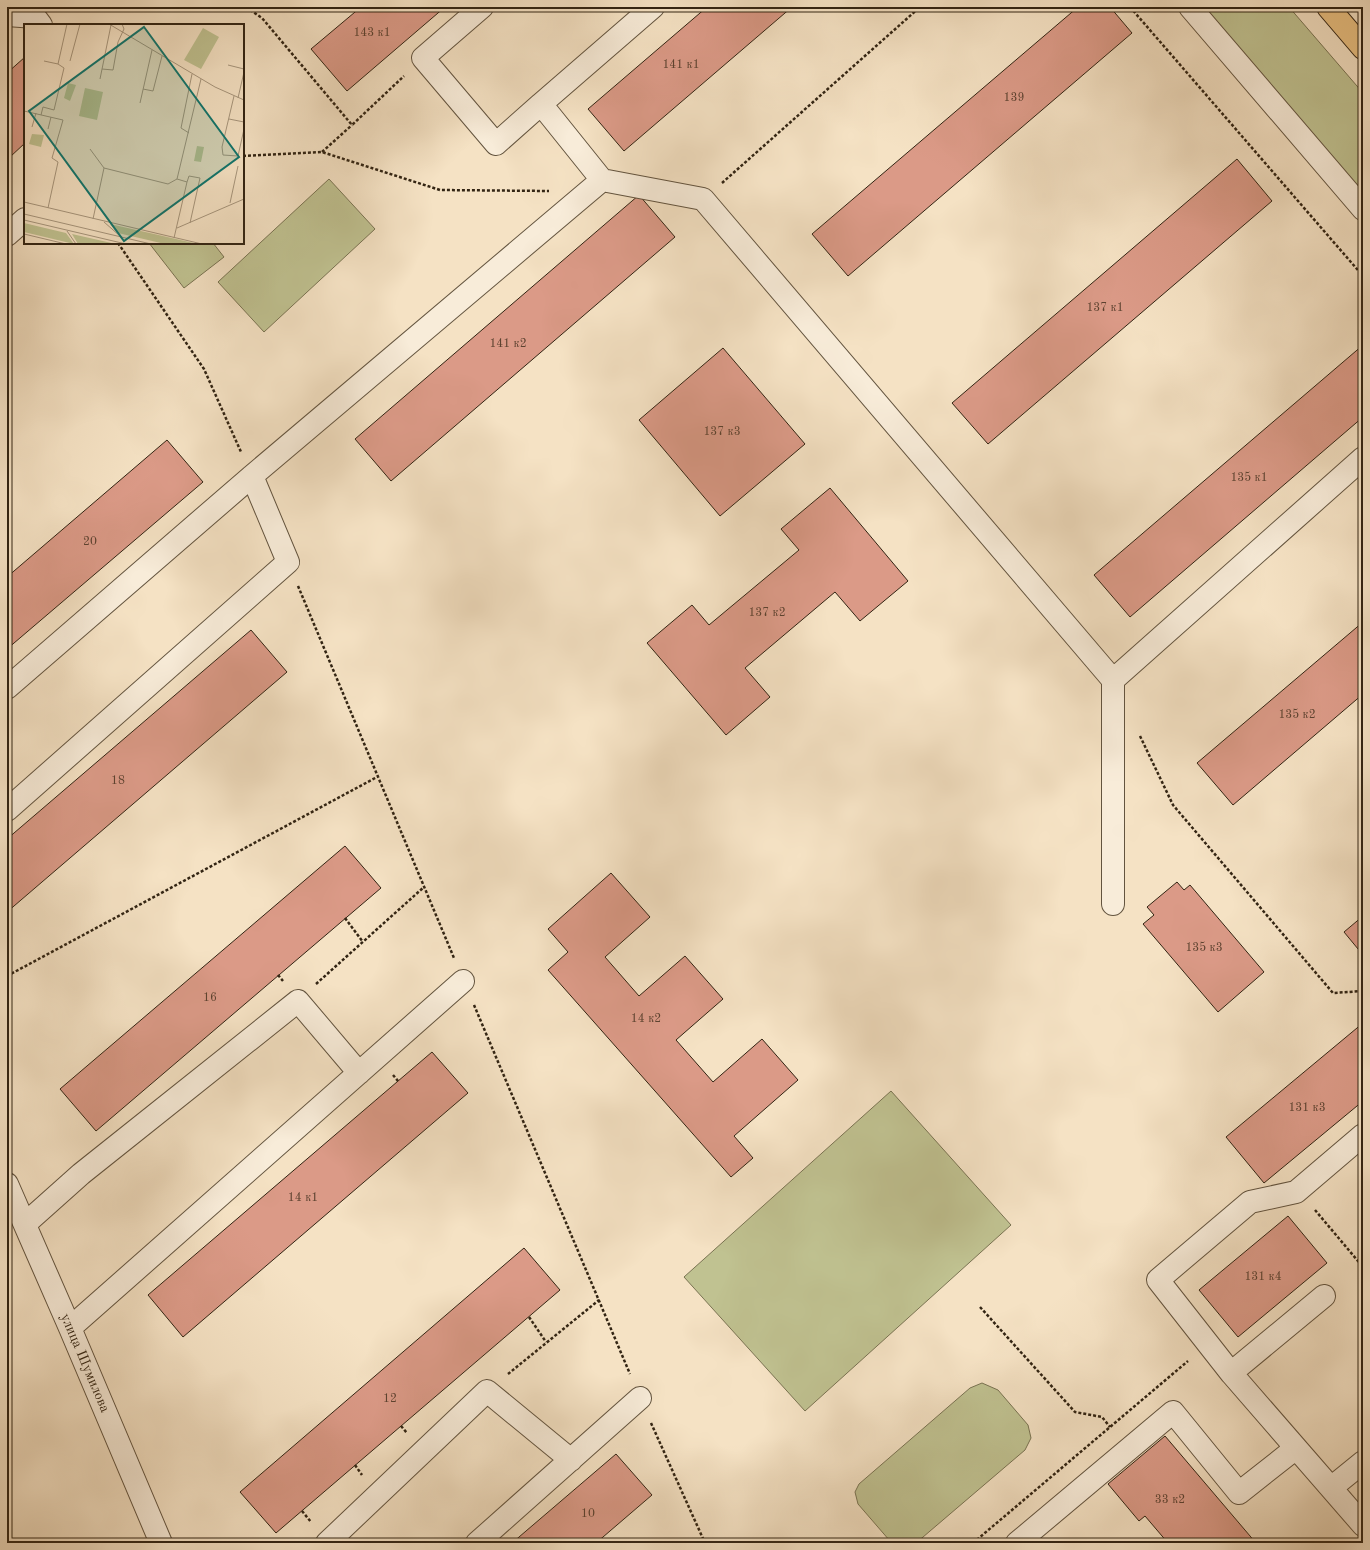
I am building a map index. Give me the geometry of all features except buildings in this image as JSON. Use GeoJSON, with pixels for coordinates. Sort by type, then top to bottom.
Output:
{"type":"FeatureCollection","features":[{"type":"Feature","properties":{"kind":"main road"},"geometry":{"type":"LineString","coordinates":[[1328,7],[1362,48]]}},
{"type":"Feature","properties":{"kind":"street"},"geometry":{"type":"LineString","coordinates":[[482,7],[423,58],[496,144],[653,7]]}},
{"type":"Feature","properties":{"kind":"street"},"geometry":{"type":"LineString","coordinates":[[1190,7],[1363,209]]}},
{"type":"Feature","properties":{"kind":"street"},"geometry":{"type":"LineString","coordinates":[[7,15],[35,17],[40,24]]}},
{"type":"Feature","properties":{"kind":"street"},"geometry":{"type":"LineString","coordinates":[[542,104],[602,180],[704,199],[1113,680],[1113,904]]}},
{"type":"Feature","properties":{"kind":"street"},"geometry":{"type":"LineString","coordinates":[[7,688],[252,476],[602,180]]}},
{"type":"Feature","properties":{"kind":"street"},"geometry":{"type":"LineString","coordinates":[[7,235],[24,220]]}},
{"type":"Feature","properties":{"kind":"street"},"geometry":{"type":"LineString","coordinates":[[1113,680],[1363,458]]}},
{"type":"Feature","properties":{"kind":"street"},"geometry":{"type":"LineString","coordinates":[[7,810],[288,562],[252,476]]}},
{"type":"Feature","properties":{"kind":"street"},"geometry":{"type":"LineString","coordinates":[[70,1328],[463,981]]}},
{"type":"Feature","properties":{"kind":"street"},"geometry":{"type":"LineString","coordinates":[[24,1224],[81,1174],[298,1000],[359,1073]]}},
{"type":"Feature","properties":{"kind":"street"},"geometry":{"type":"LineString","coordinates":[[1363,1135],[1296,1192],[1250,1202],[1158,1280],[1231,1373],[1363,1525]]}},
{"type":"Feature","properties":{"kind":"street","name":"улица Шумилова"},"geometry":{"type":"LineString","coordinates":[[7,1184],[161,1543]]}},
{"type":"Feature","properties":{"kind":"street"},"geometry":{"type":"LineString","coordinates":[[1231,1373],[1324,1296]]}},
{"type":"Feature","properties":{"kind":"street"},"geometry":{"type":"LineString","coordinates":[[327,1543],[487,1391],[570,1460]]}},
{"type":"Feature","properties":{"kind":"street"},"geometry":{"type":"LineString","coordinates":[[477,1543],[640,1398]]}},
{"type":"Feature","properties":{"kind":"street"},"geometry":{"type":"LineString","coordinates":[[1017,1543],[1173,1412],[1239,1493],[1296,1448]]}},
{"type":"Feature","properties":{"kind":"street"},"geometry":{"type":"LineString","coordinates":[[1331,1488],[1363,1462]]}},
{"type":"Feature","properties":{"kind":"path"},"geometry":{"type":"LineString","coordinates":[[246,7],[262,18],[352,125]]}},
{"type":"Feature","properties":{"kind":"path"},"geometry":{"type":"LineString","coordinates":[[704,199],[920,7]]}},
{"type":"Feature","properties":{"kind":"path"},"geometry":{"type":"LineString","coordinates":[[1130,7],[1363,276]]}},
{"type":"Feature","properties":{"kind":"path"},"geometry":{"type":"LineString","coordinates":[[322,152],[423,58]]}},
{"type":"Feature","properties":{"kind":"path"},"geometry":{"type":"LineString","coordinates":[[244,156],[322,152],[440,190],[550,190]]}},
{"type":"Feature","properties":{"kind":"path"},"geometry":{"type":"LineString","coordinates":[[119,244],[204,369],[252,476]]}},
{"type":"Feature","properties":{"kind":"path"},"geometry":{"type":"LineString","coordinates":[[288,562],[377,777],[640,1398],[705,1543]]}},
{"type":"Feature","properties":{"kind":"path"},"geometry":{"type":"LineString","coordinates":[[1140,735],[1173,805],[1333,993],[1363,991]]}},
{"type":"Feature","properties":{"kind":"path"},"geometry":{"type":"LineString","coordinates":[[7,976],[377,777]]}},
{"type":"Feature","properties":{"kind":"path"},"geometry":{"type":"LineString","coordinates":[[298,1000],[424,887]]}},
{"type":"Feature","properties":{"kind":"path"},"geometry":{"type":"LineString","coordinates":[[344,918],[363,942]]}},
{"type":"Feature","properties":{"kind":"path"},"geometry":{"type":"LineString","coordinates":[[1298,1190],[1363,1267]]}},
{"type":"Feature","properties":{"kind":"path"},"geometry":{"type":"LineString","coordinates":[[487,1391],[599,1300]]}},
{"type":"Feature","properties":{"kind":"path"},"geometry":{"type":"LineString","coordinates":[[980,1307],[1075,1412],[1102,1417],[1110,1427]]}},
{"type":"Feature","properties":{"kind":"path"},"geometry":{"type":"LineString","coordinates":[[529,1317],[546,1342]]}},
{"type":"Feature","properties":{"kind":"green space"},"geometry":{"type":"Polygon","coordinates":[[[1198,7],[1289,7],[1363,93],[1363,196],[1198,7]]]}},
{"type":"Feature","properties":{"kind":"green space"},"geometry":{"type":"Polygon","coordinates":[[[329,179],[375,229],[264,332],[218,282],[329,179]]]}},
{"type":"Feature","properties":{"kind":"green space"},"geometry":{"type":"Polygon","coordinates":[[[150,244],[214,244],[224,257],[184,288],[150,244]]]}},
{"type":"Feature","properties":{"kind":"green space"},"geometry":{"type":"Polygon","coordinates":[[[891,1091],[1011,1225],[805,1411],[684,1277],[891,1091]]]}},
{"type":"Feature","properties":{"kind":"green space"},"geometry":{"type":"Polygon","coordinates":[[[982,1383],[998,1390],[1028,1425],[1031,1438],[1025,1450],[916,1543],[893,1543],[858,1504],[855,1492],[859,1484],[970,1388],[982,1383]]]}}]}
